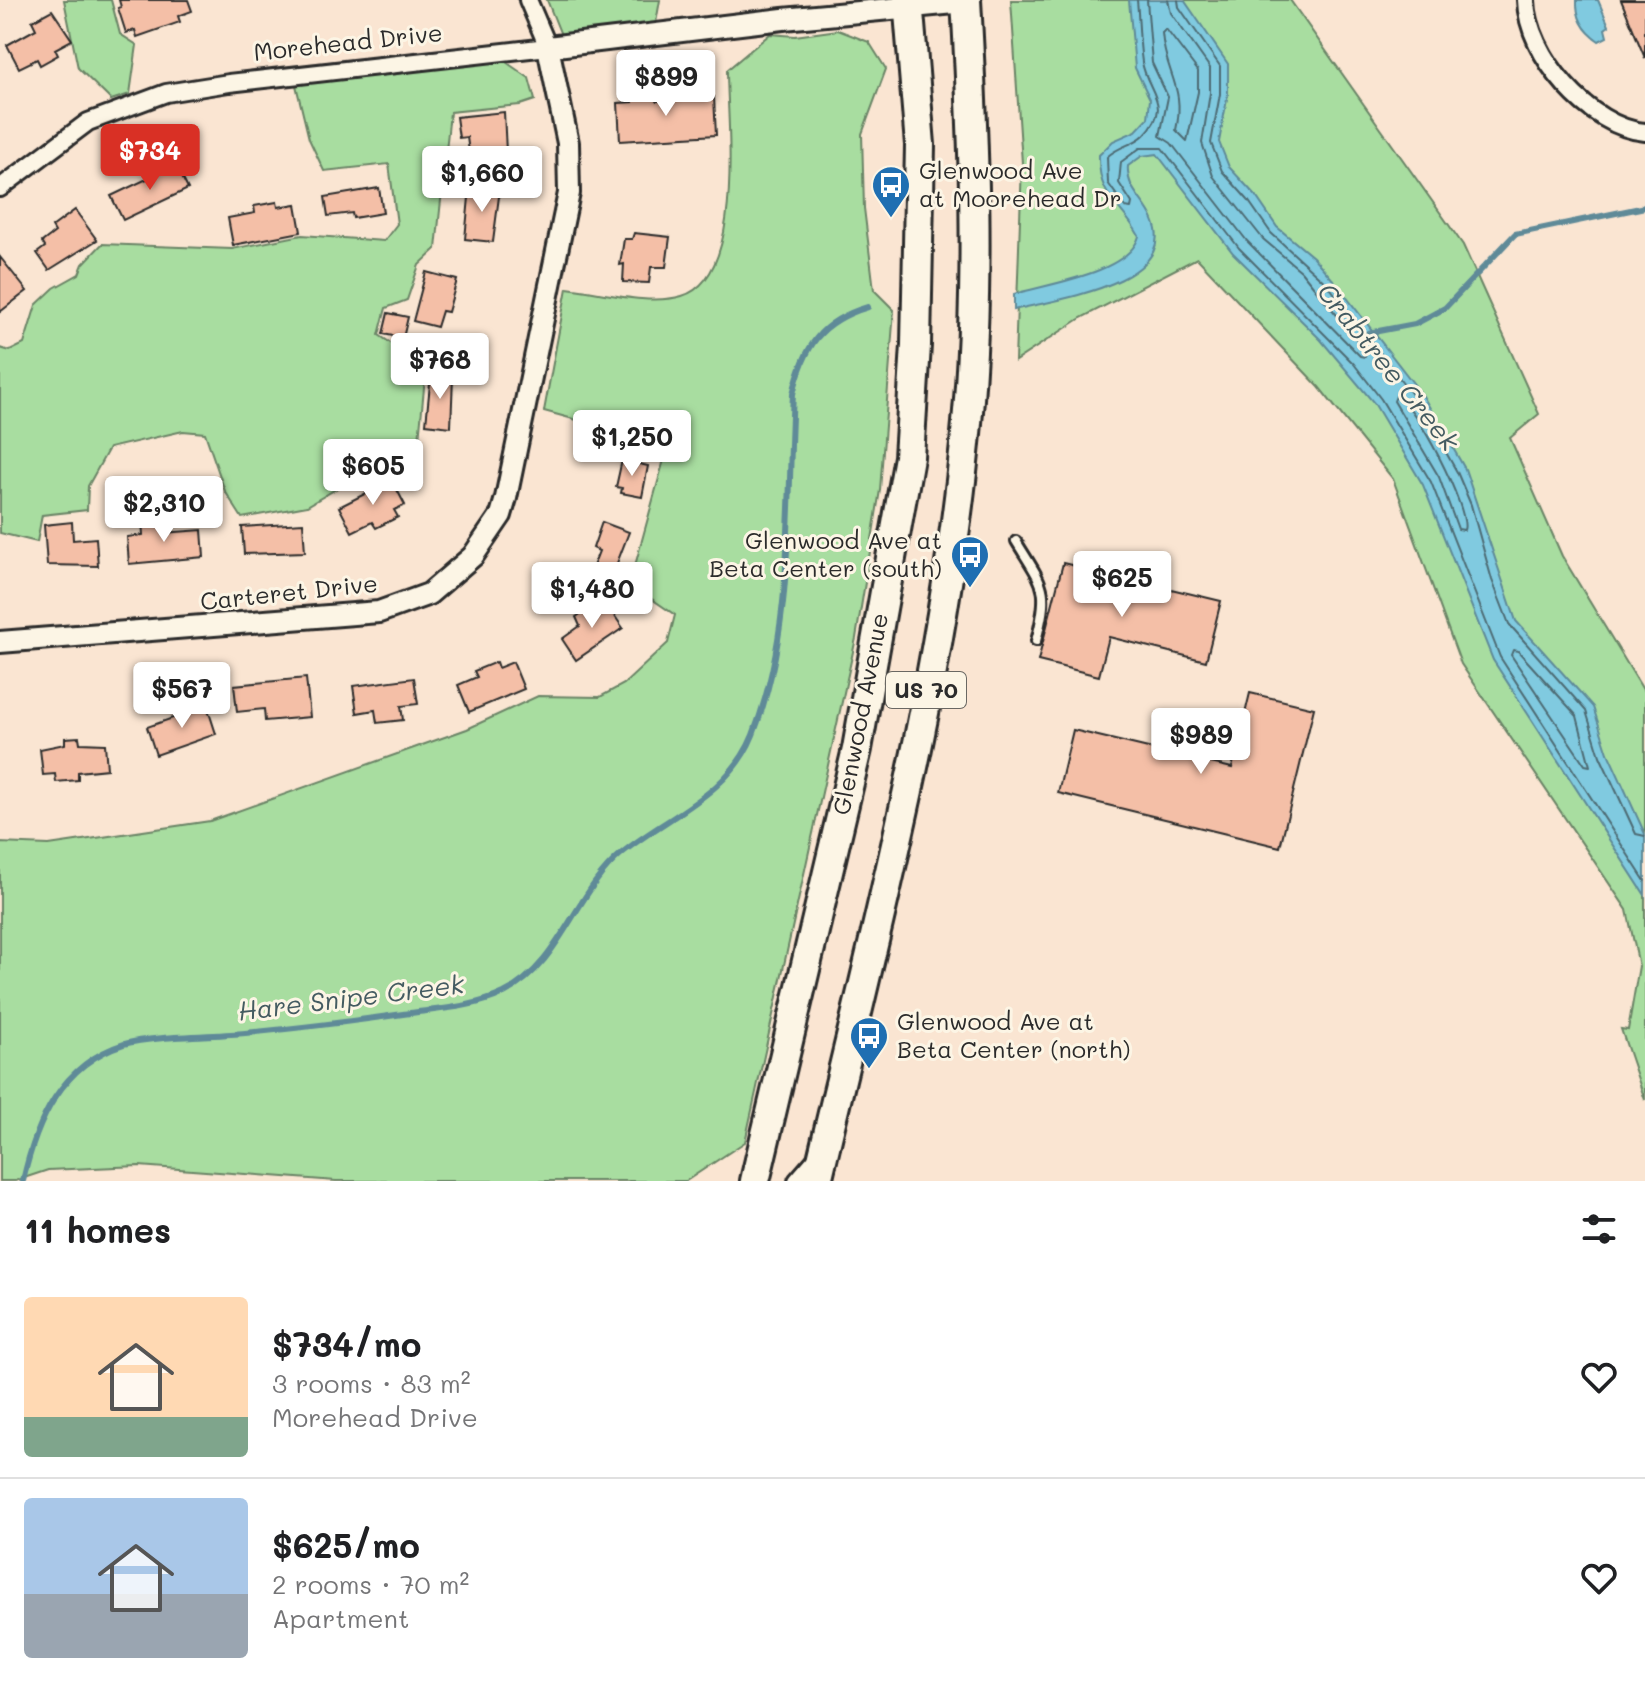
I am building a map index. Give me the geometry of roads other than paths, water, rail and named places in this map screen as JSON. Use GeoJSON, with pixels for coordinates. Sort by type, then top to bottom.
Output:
{"type":"FeatureCollection","features":[{"type":"Feature","properties":{"kind":"highway","name":"US 70"},"geometry":{"type":"LineString","coordinates":[[817,1181],[907,795],[953,542],[967,422],[976,253],[966,1]]}},
{"type":"Feature","properties":{"kind":"highway","name":"Glenwood Avenue"},"geometry":{"type":"LineString","coordinates":[[755,1181],[857,749],[909,457],[916,345],[920,145],[909,4]]}},
{"type":"Feature","properties":{"kind":"street"},"geometry":{"type":"LineString","coordinates":[[528,0],[548,47]]}},
{"type":"Feature","properties":{"kind":"street"},"geometry":{"type":"LineString","coordinates":[[1526,0],[1543,56],[1579,101],[1628,131],[1645,132]]}},
{"type":"Feature","properties":{"kind":"street","name":"Morehead Drive"},"geometry":{"type":"LineString","coordinates":[[0,188],[88,122],[166,93],[243,81],[909,4],[966,1]]}},
{"type":"Feature","properties":{"kind":"street","name":"Carteret Drive"},"geometry":{"type":"LineString","coordinates":[[0,642],[379,612],[429,594],[473,556],[501,515],[506,498],[569,193],[566,131],[548,47]]}},
{"type":"Feature","properties":{"kind":"street"},"geometry":{"type":"LineString","coordinates":[[797,1181],[825,1150]]}},
{"type":"Feature","properties":{"kind":"lane"},"geometry":{"type":"LineString","coordinates":[[1016,541],[1040,580],[1046,602],[1036,641]]}},
{"type":"Feature","properties":{"kind":"water","name":"Crabtree Creek"},"geometry":{"type":"Polygon","coordinates":[[[1129,0],[1184,0],[1228,64],[1228,94],[1219,142],[1229,167],[1255,195],[1277,227],[1313,257],[1334,281],[1423,396],[1465,469],[1516,621],[1593,707],[1608,753],[1645,834],[1645,895],[1493,660],[1423,485],[1374,403],[1321,340],[1233,253],[1157,154],[1142,156],[1128,166],[1130,182],[1153,220],[1156,242],[1148,260],[1131,274],[1108,285],[1014,310],[1014,294],[1104,268],[1132,249],[1139,236],[1106,191],[1099,155],[1113,141],[1136,131],[1148,118],[1150,99],[1135,68],[1129,0]]]}},
{"type":"Feature","properties":{"kind":"water"},"geometry":{"type":"Polygon","coordinates":[[[1577,0],[1598,0],[1609,26],[1605,29],[1607,37],[1599,41],[1589,33],[1578,13],[1577,0]]]}},
{"type":"Feature","properties":{"kind":"waterway","name":"Crabtree Creek"},"geometry":{"type":"LineString","coordinates":[[1368,333],[1415,324],[1445,308],[1515,234],[1645,207]]}},
{"type":"Feature","properties":{"kind":"waterway","name":"Hare Snipe Creek"},"geometry":{"type":"LineString","coordinates":[[23,1181],[35,1138],[55,1098],[83,1066],[102,1053],[124,1044],[287,1029],[446,1009],[504,993],[524,980],[540,964],[591,888],[622,853],[695,803],[729,774],[753,735],[776,653],[786,567],[793,394],[797,377],[809,350],[826,328],[868,307]]}},
{"type":"Feature","properties":{"kind":"place","name":"Glenwood Ave at Moorehead Dr"},"geometry":{"type":"Point","coordinates":[891,219]}},
{"type":"Feature","properties":{"kind":"place","name":"Glenwood Ave at Beta Center (south)"},"geometry":{"type":"Point","coordinates":[970,589]}},
{"type":"Feature","properties":{"kind":"place","name":"Glenwood Ave at Beta Center (north)"},"geometry":{"type":"Point","coordinates":[869,1070]}}]}
